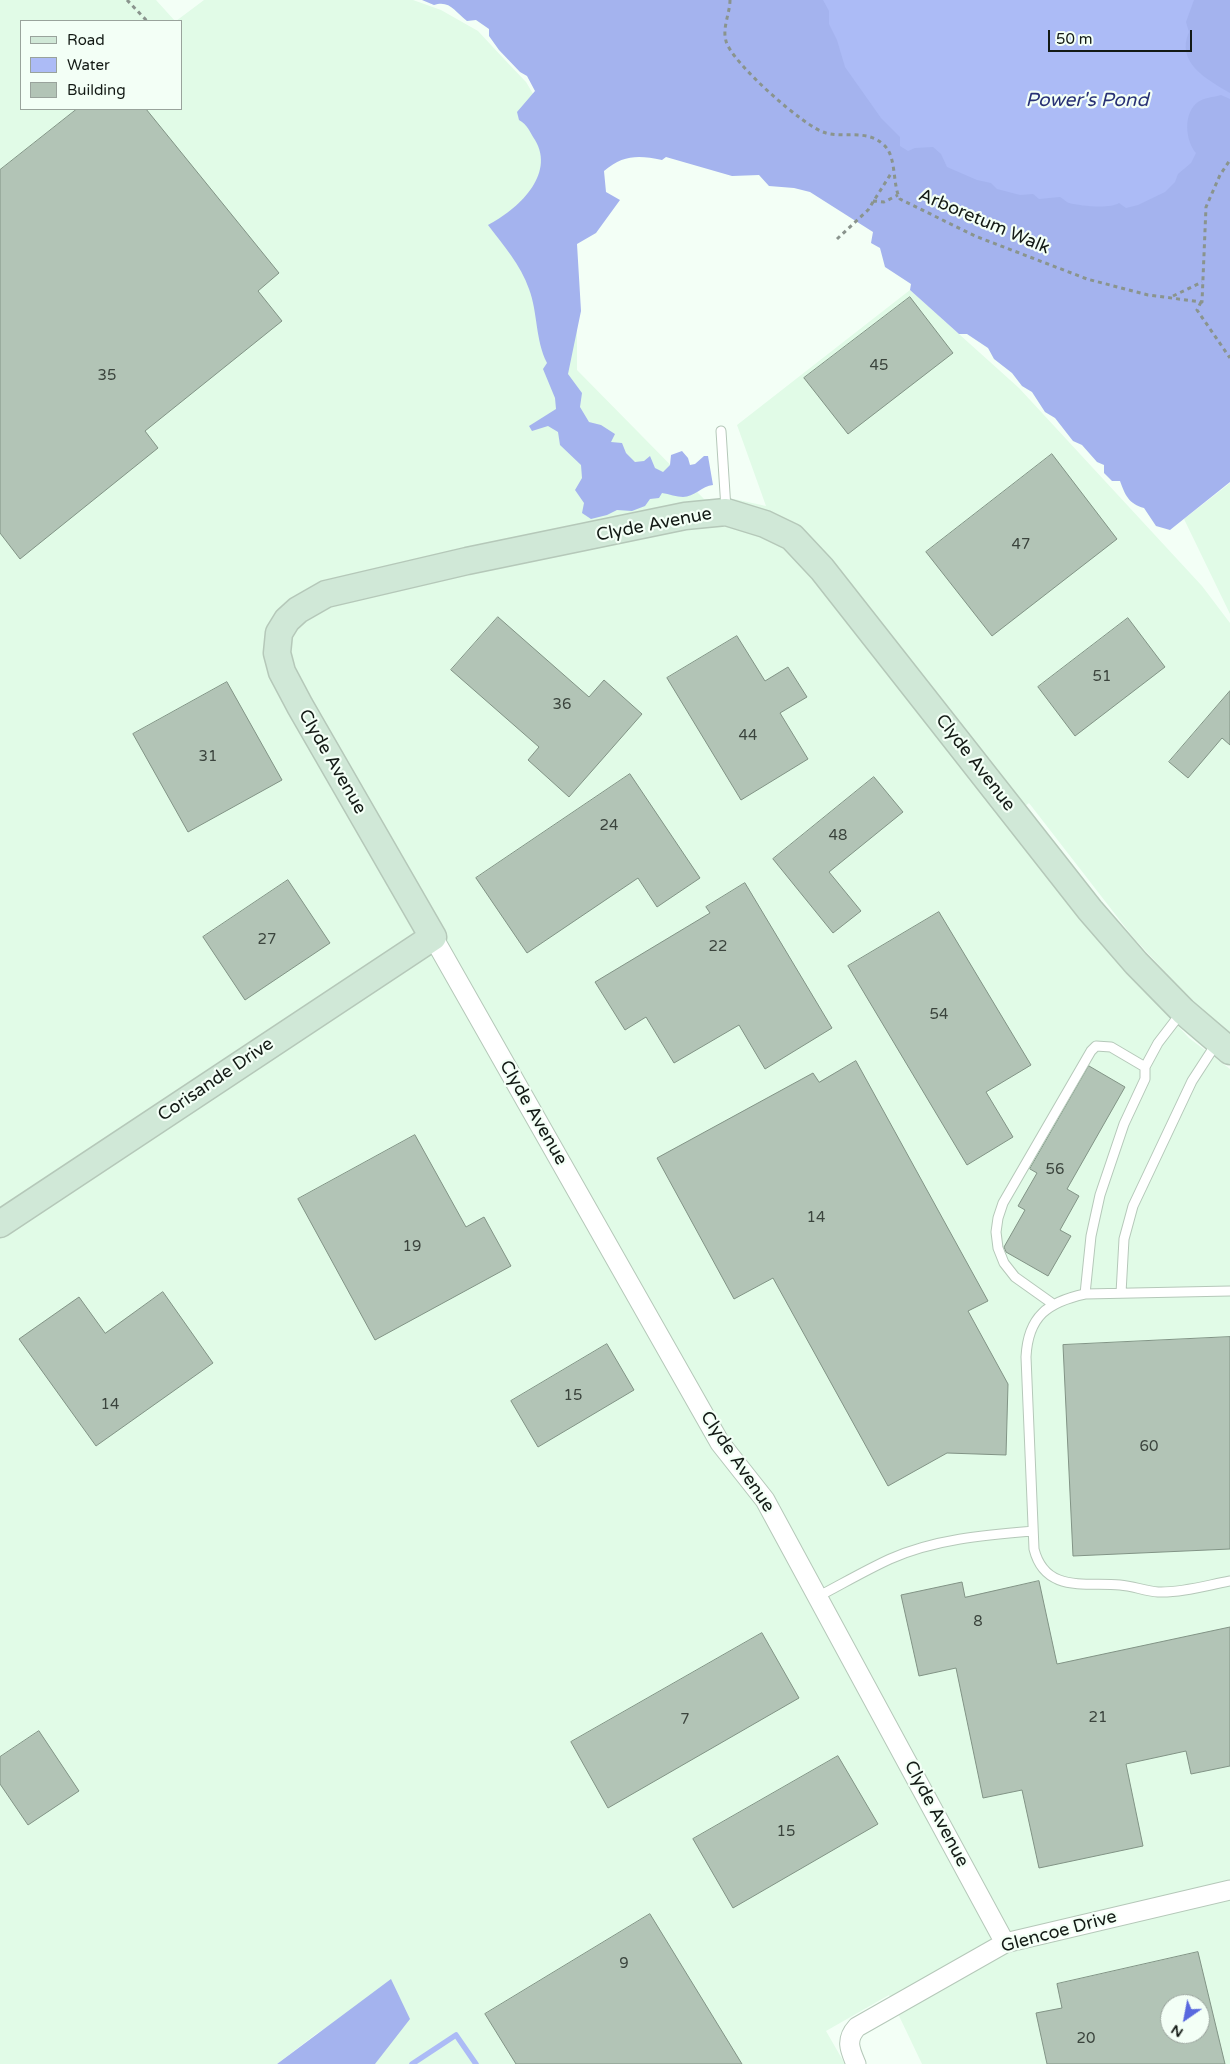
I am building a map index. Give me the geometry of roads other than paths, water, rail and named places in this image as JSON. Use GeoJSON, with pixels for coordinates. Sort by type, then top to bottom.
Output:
{"type":"FeatureCollection","features":[{"type":"Feature","properties":{"kind":"street","name":"Clyde Avenue"},"geometry":{"type":"LineString","coordinates":[[1005,1943],[819,1596],[765,1500],[720,1443],[300,706],[282,672],[277,653],[279,633],[287,620],[298,610],[326,594],[370,583],[685,516],[726,512],[765,524],[792,537],[822,569],[1090,910],[1136,963],[1183,1011],[1224,1046]]}},
{"type":"Feature","properties":{"kind":"street","name":"Corisande Drive"},"geometry":{"type":"LineString","coordinates":[[0,1224],[433,937]]}},
{"type":"Feature","properties":{"kind":"street","name":"Glencoe Drive"},"geometry":{"type":"LineString","coordinates":[[856,2064],[848,2043],[850,2036],[857,2027],[1005,1943],[1230,1890]]}},
{"type":"Feature","properties":{"kind":"lane"},"geometry":{"type":"LineString","coordinates":[[721,431],[726,512]]}},
{"type":"Feature","properties":{"kind":"lane"},"geometry":{"type":"LineString","coordinates":[[1085,1294],[1095,1214],[1117,1143],[1145,1079],[1145,1067],[1158,1043],[1183,1011]]}},
{"type":"Feature","properties":{"kind":"lane"},"geometry":{"type":"LineString","coordinates":[[1053,1304],[1016,1276],[1004,1263],[998,1248],[996,1232],[1003,1204],[1091,1051],[1096,1046],[1111,1047],[1145,1067]]}},
{"type":"Feature","properties":{"kind":"lane"},"geometry":{"type":"LineString","coordinates":[[1121,1293],[1124,1240],[1133,1206],[1192,1081],[1224,1046]]}},
{"type":"Feature","properties":{"kind":"lane"},"geometry":{"type":"LineString","coordinates":[[1230,1291],[1085,1294],[1053,1304],[1040,1314],[1031,1329],[1027,1344],[1034,1549],[1042,1568],[1051,1576],[1075,1585],[1122,1585],[1160,1592],[1230,1581]]}},
{"type":"Feature","properties":{"kind":"lane"},"geometry":{"type":"LineString","coordinates":[[819,1596],[891,1558],[929,1546],[966,1537],[1033,1531]]}},
{"type":"Feature","properties":{"kind":"water","name":"Power's Pond"},"geometry":{"type":"Polygon","coordinates":[[[823,0],[1194,0],[1186,22],[1189,32],[1186,53],[1196,69],[1230,93],[1230,99],[1221,95],[1198,102],[1193,107],[1187,127],[1192,148],[1196,153],[1191,163],[1178,174],[1175,182],[1165,192],[1138,205],[1126,208],[1119,203],[1109,206],[1088,206],[1069,203],[1060,197],[1039,199],[1033,194],[1020,195],[997,189],[991,183],[977,180],[947,167],[941,154],[933,147],[915,148],[908,151],[900,146],[900,137],[881,118],[845,67],[837,40],[829,24],[829,11],[823,0]]]}},
{"type":"Feature","properties":{"kind":"waterway"},"geometry":{"type":"LineString","coordinates":[[412,2064],[456,2035],[476,2064]]}}]}
